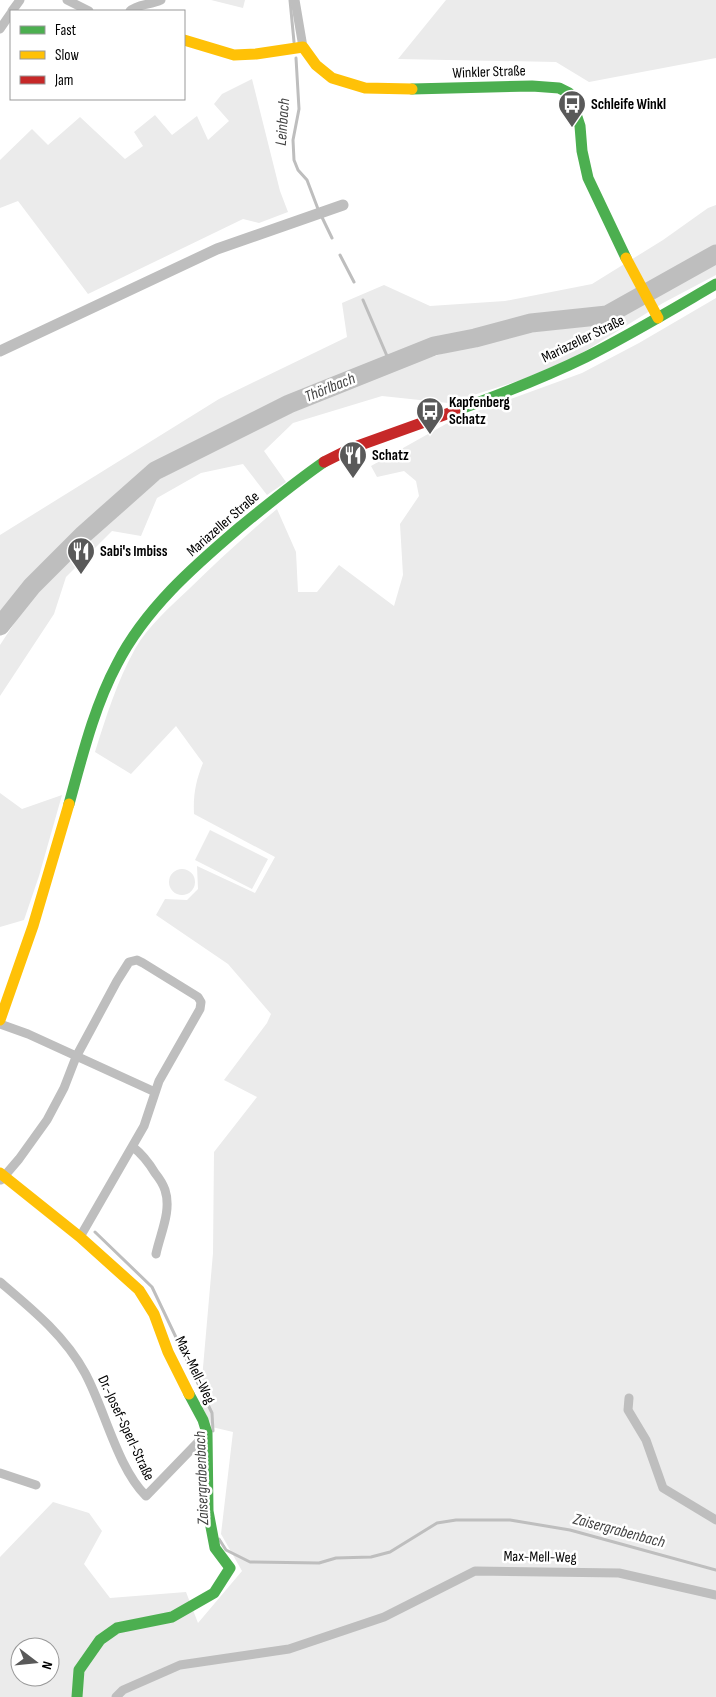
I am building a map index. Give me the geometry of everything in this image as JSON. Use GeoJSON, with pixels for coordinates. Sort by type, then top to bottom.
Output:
{"type":"FeatureCollection","features":[{"type":"Feature","properties":{"kind":"street"},"geometry":{"type":"LineString","coordinates":[[67,0],[87,10]]}},
{"type":"Feature","properties":{"kind":"street"},"geometry":{"type":"LineString","coordinates":[[131,10],[154,4],[161,0]]}},
{"type":"Feature","properties":{"kind":"street"},"geometry":{"type":"LineString","coordinates":[[185,40],[234,55],[256,54],[303,46],[295,0]]}},
{"type":"Feature","properties":{"kind":"street"},"geometry":{"type":"LineString","coordinates":[[0,29],[10,15]]}},
{"type":"Feature","properties":{"kind":"street","name":"Winkler Straße"},"geometry":{"type":"LineString","coordinates":[[303,46],[316,65],[332,78],[365,88],[394,90],[532,86],[559,88],[569,93],[580,126],[582,151],[588,178],[628,261],[657,315]]}},
{"type":"Feature","properties":{"kind":"street","name":"Mariazeller Straße"},"geometry":{"type":"LineString","coordinates":[[0,1020],[26,948],[104,693],[128,643],[146,618],[186,576],[285,491],[336,455],[497,395],[567,366],[716,284]]}},
{"type":"Feature","properties":{"kind":"street"},"geometry":{"type":"LineString","coordinates":[[2,1177],[47,1120],[64,1088],[76,1057],[129,962],[137,960],[198,997],[201,1002],[200,1009],[159,1081],[144,1126],[80,1237]]}},
{"type":"Feature","properties":{"kind":"street"},"geometry":{"type":"LineString","coordinates":[[0,1024],[28,1034],[155,1092]]}},
{"type":"Feature","properties":{"kind":"street"},"geometry":{"type":"LineString","coordinates":[[133,1147],[144,1157],[165,1188],[168,1200],[156,1254]]}},
{"type":"Feature","properties":{"kind":"street","name":"Max-Mell-Weg"},"geometry":{"type":"LineString","coordinates":[[2,1177],[80,1237],[139,1290],[154,1314],[168,1352],[203,1420],[207,1433],[208,1511],[214,1548],[230,1568],[214,1593],[172,1618],[117,1628],[100,1640],[79,1670],[76,1690],[77,1697]]}},
{"type":"Feature","properties":{"kind":"street","name":"Dr.-Josef-Sperl-Straße"},"geometry":{"type":"LineString","coordinates":[[0,1282],[60,1336],[85,1372],[125,1464],[137,1488],[146,1496],[207,1433]]}},
{"type":"Feature","properties":{"kind":"street"},"geometry":{"type":"LineString","coordinates":[[629,1398],[628,1410],[646,1440],[663,1488],[716,1520]]}},
{"type":"Feature","properties":{"kind":"street"},"geometry":{"type":"LineString","coordinates":[[0,1472],[36,1485]]}},
{"type":"Feature","properties":{"kind":"street","name":"Max-Mell-Weg"},"geometry":{"type":"LineString","coordinates":[[116,1697],[123,1690],[180,1665],[289,1649],[384,1617],[475,1571],[619,1573],[716,1595]]}},
{"type":"Feature","properties":{"kind":"shaded area"},"geometry":{"type":"Polygon","coordinates":[[[211,0],[245,0],[243,8],[211,0]]]}},
{"type":"Feature","properties":{"kind":"shaded area"},"geometry":{"type":"Polygon","coordinates":[[[446,0],[716,0],[716,58],[589,82],[556,62],[398,59],[446,0]]]}},
{"type":"Feature","properties":{"kind":"shaded area"},"geometry":{"type":"Polygon","coordinates":[[[252,79],[280,191],[288,212],[259,223],[243,219],[88,294],[18,201],[0,208],[0,160],[32,129],[48,145],[80,117],[125,159],[143,146],[134,132],[155,115],[172,135],[197,116],[208,140],[229,121],[214,104],[222,94],[252,79]]]}},
{"type":"Feature","properties":{"kind":"shaded area"},"geometry":{"type":"Polygon","coordinates":[[[716,205],[716,246],[602,310],[527,315],[431,341],[364,365],[237,421],[152,467],[34,571],[0,616],[0,535],[219,399],[347,337],[342,303],[384,285],[430,306],[505,301],[592,284],[663,240],[708,208],[716,205]]]}},
{"type":"Feature","properties":{"kind":"shaded area"},"geometry":{"type":"Polygon","coordinates":[[[716,261],[716,275],[663,303],[577,356],[521,380],[448,403],[382,396],[293,423],[264,451],[286,482],[267,495],[243,464],[201,473],[157,498],[141,536],[112,531],[66,577],[54,614],[0,696],[0,645],[21,613],[70,552],[146,487],[241,434],[412,363],[506,334],[609,318],[716,261]]]}},
{"type":"Feature","properties":{"kind":"shaded area"},"geometry":{"type":"Polygon","coordinates":[[[716,298],[716,1697],[0,1697],[0,1557],[53,1502],[89,1513],[102,1531],[84,1564],[110,1598],[186,1592],[198,1623],[242,1571],[221,1534],[233,1432],[212,1427],[200,1402],[213,1253],[214,1152],[257,1097],[224,1080],[267,1023],[271,1014],[228,964],[156,915],[165,899],[187,900],[198,889],[197,866],[255,893],[275,857],[194,814],[198,775],[203,763],[176,726],[131,774],[95,752],[112,699],[135,649],[146,632],[221,558],[277,509],[296,552],[298,592],[317,592],[339,565],[394,606],[403,575],[400,524],[419,496],[416,481],[404,471],[377,477],[371,466],[453,420],[582,373],[639,343],[716,298]]]}},
{"type":"Feature","properties":{"kind":"shaded area"},"geometry":{"type":"Polygon","coordinates":[[[0,793],[22,809],[62,795],[39,876],[24,920],[0,927],[0,793]]]}},
{"type":"Feature","properties":{"kind":"shaded area"},"geometry":{"type":"Polygon","coordinates":[[[210,830],[268,859],[252,889],[195,860],[210,830]]]}},
{"type":"Feature","properties":{"kind":"shaded area"},"geometry":{"type":"Polygon","coordinates":[[[182,869],[192,872],[195,882],[192,892],[182,895],[172,892],[169,882],[172,872],[182,869]]]}},
{"type":"Feature","properties":{"kind":"waterway","name":"Leinbach"},"geometry":{"type":"LineString","coordinates":[[290,0],[294,42]]}},
{"type":"Feature","properties":{"kind":"waterway","name":"Leinbach"},"geometry":{"type":"LineString","coordinates":[[296,58],[299,109],[293,140],[294,160],[298,170],[307,180],[332,238]]}},
{"type":"Feature","properties":{"kind":"waterway"},"geometry":{"type":"LineString","coordinates":[[0,351],[217,249],[343,205]]}},
{"type":"Feature","properties":{"kind":"waterway","name":"Thörlbach"},"geometry":{"type":"LineString","coordinates":[[0,626],[32,586],[84,534],[155,471],[289,404],[434,346],[475,338],[531,323],[607,315],[716,254]]}},
{"type":"Feature","properties":{"kind":"waterway","name":"Leinbach"},"geometry":{"type":"LineString","coordinates":[[340,255],[354,282]]}},
{"type":"Feature","properties":{"kind":"waterway","name":"Leinbach"},"geometry":{"type":"LineString","coordinates":[[363,300],[390,363]]}},
{"type":"Feature","properties":{"kind":"waterway","name":"Zaisergrabenbach"},"geometry":{"type":"LineString","coordinates":[[95,1232],[152,1287],[212,1413],[213,1431]]}},
{"type":"Feature","properties":{"kind":"waterway","name":"Zaisergrabenbach"},"geometry":{"type":"LineString","coordinates":[[219,1539],[226,1550],[250,1562],[319,1563],[336,1558],[371,1557],[390,1552],[437,1523],[456,1520],[510,1520],[570,1530],[716,1570]]}},
{"type":"Feature","properties":{"kind":"traffic: fast"},"geometry":{"type":"LineString","coordinates":[[412,89],[532,86],[559,88],[569,93],[580,126],[582,151],[588,178],[626,258]]}},
{"type":"Feature","properties":{"kind":"traffic: fast"},"geometry":{"type":"LineString","coordinates":[[455,411],[521,386],[586,357],[716,284]]}},
{"type":"Feature","properties":{"kind":"traffic: fast"},"geometry":{"type":"LineString","coordinates":[[69,804],[89,732],[102,697],[117,664],[141,625],[188,573],[240,527],[324,462]]}},
{"type":"Feature","properties":{"kind":"traffic: fast"},"geometry":{"type":"LineString","coordinates":[[77,1697],[79,1670],[100,1640],[117,1628],[172,1617],[214,1593],[230,1568],[215,1548],[208,1511],[207,1433],[203,1420],[189,1394]]}},
{"type":"Feature","properties":{"kind":"traffic: slow"},"geometry":{"type":"LineString","coordinates":[[185,40],[234,55],[256,54],[303,47],[316,65],[332,78],[365,88],[412,89]]}},
{"type":"Feature","properties":{"kind":"traffic: slow"},"geometry":{"type":"LineString","coordinates":[[626,258],[658,318]]}},
{"type":"Feature","properties":{"kind":"traffic: slow"},"geometry":{"type":"LineString","coordinates":[[0,1020],[33,926],[69,804]]}},
{"type":"Feature","properties":{"kind":"traffic: slow"},"geometry":{"type":"LineString","coordinates":[[0,1173],[80,1237],[139,1290],[154,1314],[168,1352],[189,1394]]}},
{"type":"Feature","properties":{"kind":"traffic: jam"},"geometry":{"type":"LineString","coordinates":[[324,462],[352,448],[455,411]]}},
{"type":"Feature","properties":{"kind":"place","name":"Schleife Winkl"},"geometry":{"type":"Point","coordinates":[572,128]}},
{"type":"Feature","properties":{"kind":"place","name":"Kapfenberg Schatz"},"geometry":{"type":"Point","coordinates":[430,435]}},
{"type":"Feature","properties":{"kind":"place","name":"Schatz"},"geometry":{"type":"Point","coordinates":[353,479]}},
{"type":"Feature","properties":{"kind":"place","name":"Sabi's Imbiss"},"geometry":{"type":"Point","coordinates":[81,575]}}]}
